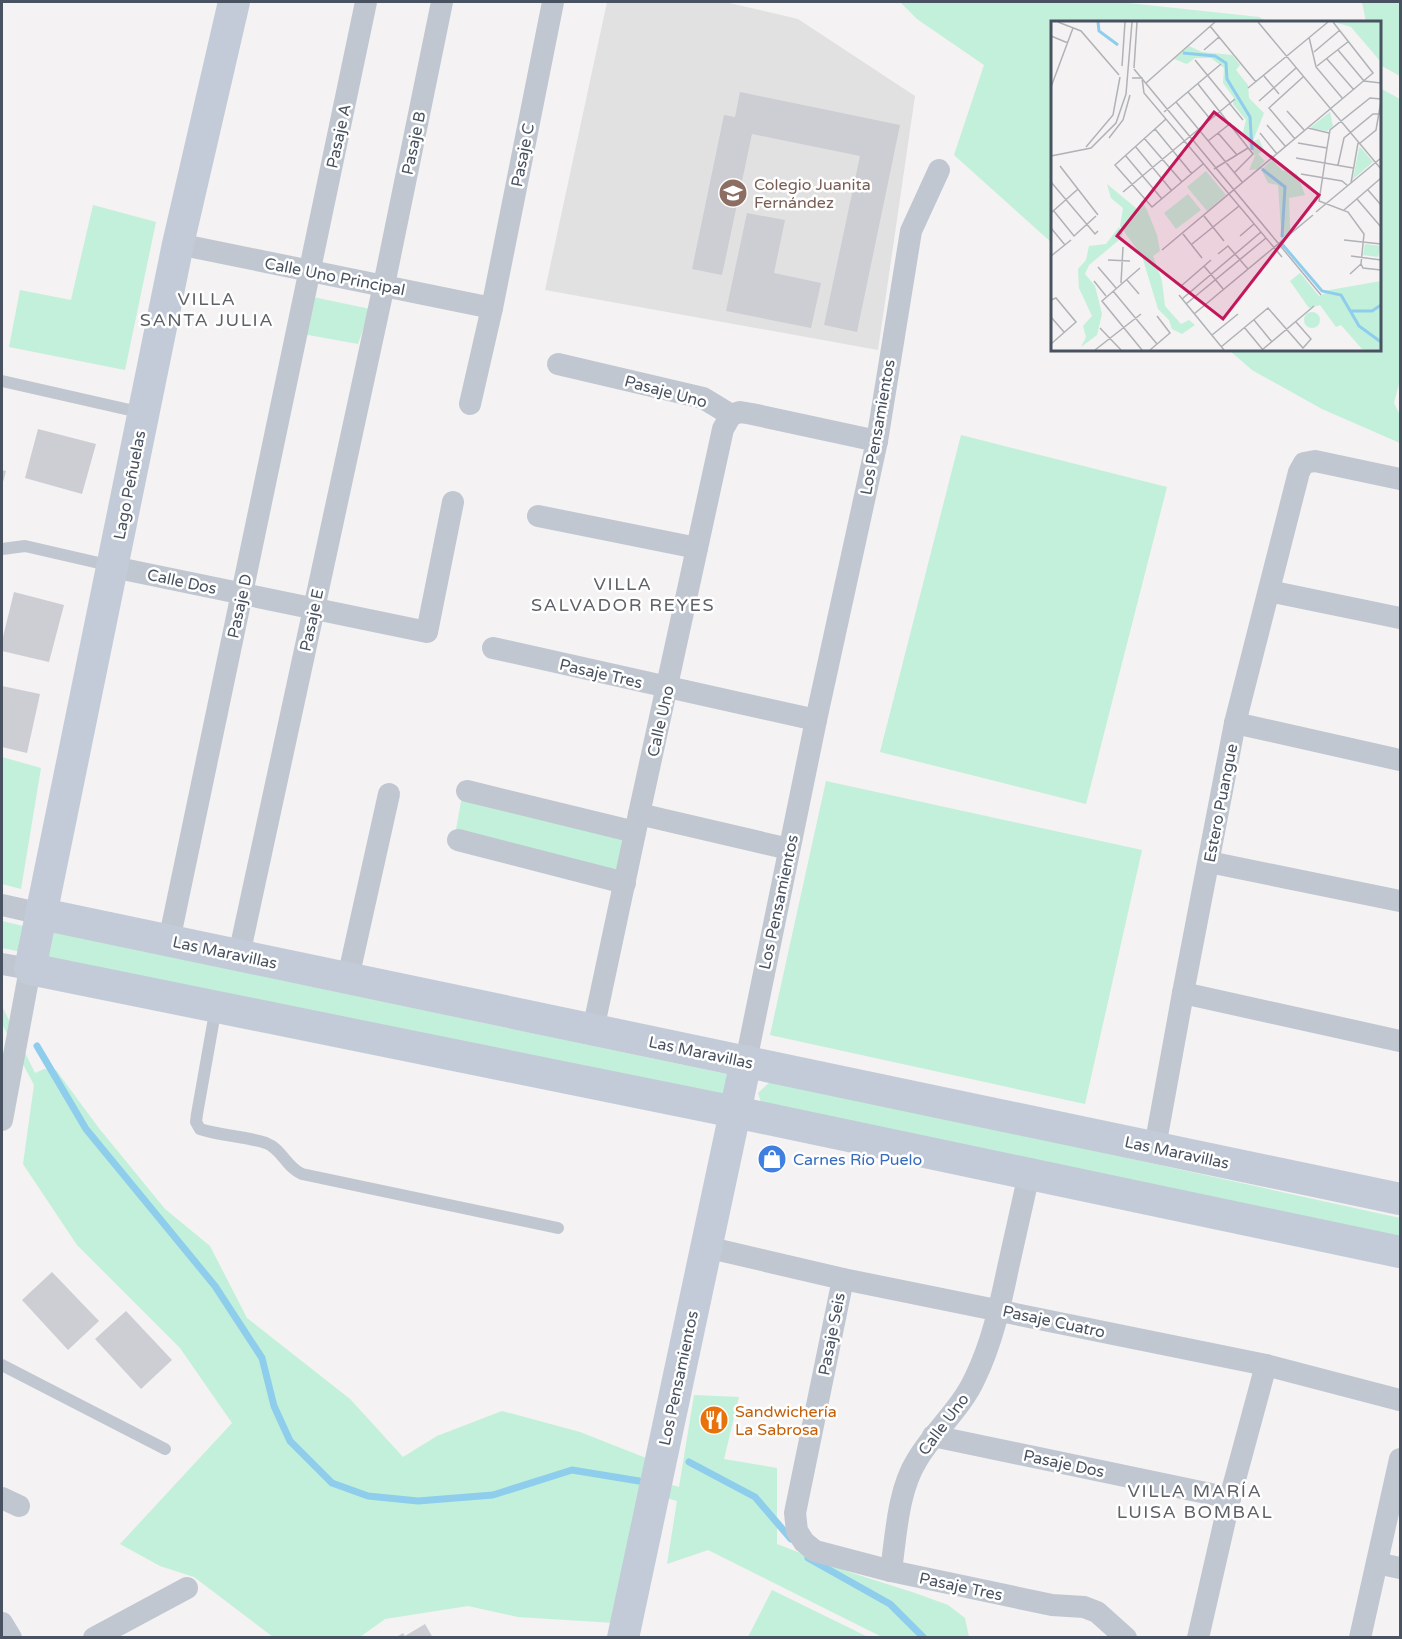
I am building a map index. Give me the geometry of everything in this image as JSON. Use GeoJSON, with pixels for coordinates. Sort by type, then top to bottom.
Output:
{"type":"FeatureCollection","features":[{"type":"Feature","properties":{"kind":"street","name":"Lago Peñuelas"},"geometry":{"type":"LineString","coordinates":[[16,966],[42,914],[178,244],[234,2]]}},
{"type":"Feature","properties":{"kind":"street","name":"Pasaje A"},"geometry":{"type":"LineString","coordinates":[[310,271],[366,2]]}},
{"type":"Feature","properties":{"kind":"street","name":"Pasaje B"},"geometry":{"type":"LineString","coordinates":[[384,285],[442,2]]}},
{"type":"Feature","properties":{"kind":"street","name":"Pasaje C"},"geometry":{"type":"LineString","coordinates":[[470,404],[492,308],[553,2]]}},
{"type":"Feature","properties":{"kind":"street","name":"Los Pensamientos"},"geometry":{"type":"LineString","coordinates":[[622,1638],[877,441],[910,231],[939,170]]}},
{"type":"Feature","properties":{"kind":"street","name":"Calle Uno Principal"},"geometry":{"type":"LineString","coordinates":[[178,244],[492,308]]}},
{"type":"Feature","properties":{"kind":"street","name":"Pasaje D"},"geometry":{"type":"LineString","coordinates":[[169,940],[310,271]]}},
{"type":"Feature","properties":{"kind":"street","name":"Pasaje E"},"geometry":{"type":"LineString","coordinates":[[239,955],[384,285]]}},
{"type":"Feature","properties":{"kind":"street","name":"Pasaje Uno"},"geometry":{"type":"LineString","coordinates":[[558,364],[703,398],[731,415],[740,412],[752,414],[877,441]]}},
{"type":"Feature","properties":{"kind":"street","name":"Calle Uno"},"geometry":{"type":"LineString","coordinates":[[593,1030],[723,429],[731,415]]}},
{"type":"Feature","properties":{"kind":"street","name":"Estero Puangue"},"geometry":{"type":"LineString","coordinates":[[1155,1147],[1235,723],[1299,472],[1304,463],[1315,461],[1401,479]]}},
{"type":"Feature","properties":{"kind":"street","name":"Calle Dos"},"geometry":{"type":"LineString","coordinates":[[113,567],[427,632],[453,502]]}},
{"type":"Feature","properties":{"kind":"street"},"geometry":{"type":"LineString","coordinates":[[538,516],[697,548]]}},
{"type":"Feature","properties":{"kind":"street"},"geometry":{"type":"LineString","coordinates":[[1269,591],[1401,618]]}},
{"type":"Feature","properties":{"kind":"street","name":"Pasaje Tres"},"geometry":{"type":"LineString","coordinates":[[493,648],[816,720]]}},
{"type":"Feature","properties":{"kind":"street"},"geometry":{"type":"LineString","coordinates":[[1235,723],[1401,760]]}},
{"type":"Feature","properties":{"kind":"street"},"geometry":{"type":"LineString","coordinates":[[467,791],[789,849]]}},
{"type":"Feature","properties":{"kind":"street"},"geometry":{"type":"LineString","coordinates":[[348,978],[389,794]]}},
{"type":"Feature","properties":{"kind":"street"},"geometry":{"type":"LineString","coordinates":[[459,840],[625,883]]}},
{"type":"Feature","properties":{"kind":"street"},"geometry":{"type":"LineString","coordinates":[[1209,862],[1401,901]]}},
{"type":"Feature","properties":{"kind":"street","name":"Las Maravillas"},"geometry":{"type":"LineString","coordinates":[[2,905],[1401,1199]]}},
{"type":"Feature","properties":{"kind":"street"},"geometry":{"type":"LineString","coordinates":[[2,1120],[16,966],[735,1112],[1401,1252]]}},
{"type":"Feature","properties":{"kind":"street"},"geometry":{"type":"LineString","coordinates":[[1183,993],[1401,1041]]}},
{"type":"Feature","properties":{"kind":"street","name":"Calle Uno"},"geometry":{"type":"LineString","coordinates":[[891,1571],[904,1490],[916,1461],[963,1400],[987,1352],[999,1310],[1029,1174]]}},
{"type":"Feature","properties":{"kind":"street","name":"Pasaje Cuatro"},"geometry":{"type":"LineString","coordinates":[[706,1247],[843,1279],[1266,1365],[1401,1400]]}},
{"type":"Feature","properties":{"kind":"street","name":"Pasaje Seis"},"geometry":{"type":"LineString","coordinates":[[797,1531],[795,1513],[843,1279]]}},
{"type":"Feature","properties":{"kind":"street"},"geometry":{"type":"LineString","coordinates":[[1198,1638],[1230,1498],[1266,1365]]}},
{"type":"Feature","properties":{"kind":"street","name":"Pasaje Dos"},"geometry":{"type":"LineString","coordinates":[[933,1436],[1230,1498]]}},
{"type":"Feature","properties":{"kind":"street"},"geometry":{"type":"LineString","coordinates":[[1360,1638],[1401,1459]]}},
{"type":"Feature","properties":{"kind":"street","name":"Pasaje Tres"},"geometry":{"type":"LineString","coordinates":[[797,1531],[804,1542],[815,1551],[891,1571],[1052,1605],[1084,1606],[1098,1612],[1126,1638]]}},
{"type":"Feature","properties":{"kind":"street"},"geometry":{"type":"LineString","coordinates":[[1377,1563],[1401,1568]]}},
{"type":"Feature","properties":{"kind":"street"},"geometry":{"type":"LineString","coordinates":[[94,1638],[187,1588]]}},
{"type":"Feature","properties":{"kind":"street"},"geometry":{"type":"LineString","coordinates":[[2,1623],[11,1638]]}},
{"type":"Feature","properties":{"kind":"lane"},"geometry":{"type":"LineString","coordinates":[[2,381],[143,413]]}},
{"type":"Feature","properties":{"kind":"lane"},"geometry":{"type":"LineString","coordinates":[[2,549],[25,546],[113,567]]}},
{"type":"Feature","properties":{"kind":"lane"},"geometry":{"type":"LineString","coordinates":[[216,1007],[197,1114],[196,1122],[200,1129],[267,1144],[278,1150],[294,1170],[302,1174],[558,1228]]}},
{"type":"Feature","properties":{"kind":"lane"},"geometry":{"type":"LineString","coordinates":[[2,1365],[165,1449]]}},
{"type":"Feature","properties":{"kind":"shaded area","name":"Colegio Juanita Fernández"},"geometry":{"type":"Polygon","coordinates":[[[607,2],[725,2],[798,19],[915,96],[878,350],[545,290],[607,2]]]}},
{"type":"Feature","properties":{"kind":"green space"},"geometry":{"type":"Polygon","coordinates":[[[900,2],[1119,2],[1259,17],[1266,21],[1051,21],[1051,242],[954,155],[984,65],[917,19],[900,2]]]}},
{"type":"Feature","properties":{"kind":"green space"},"geometry":{"type":"Polygon","coordinates":[[[1362,2],[1400,2],[1400,76],[1381,66],[1381,21],[1366,21],[1362,2]]]}},
{"type":"Feature","properties":{"kind":"green space"},"geometry":{"type":"Polygon","coordinates":[[[1381,89],[1400,99],[1400,380],[1394,403],[1400,415],[1400,443],[1322,409],[1252,370],[1230,351],[1381,351],[1381,89]]]}},
{"type":"Feature","properties":{"kind":"green space"},"geometry":{"type":"Polygon","coordinates":[[[93,205],[156,222],[125,370],[9,347],[20,290],[71,300],[93,205]]]}},
{"type":"Feature","properties":{"kind":"green space"},"geometry":{"type":"Polygon","coordinates":[[[313,297],[370,309],[358,344],[303,334],[313,297]]]}},
{"type":"Feature","properties":{"kind":"green space"},"geometry":{"type":"Polygon","coordinates":[[[961,435],[1167,487],[1086,804],[880,752],[961,435]]]}},
{"type":"Feature","properties":{"kind":"green space"},"geometry":{"type":"Polygon","coordinates":[[[2,757],[41,768],[21,889],[2,884],[2,757]]]}},
{"type":"Feature","properties":{"kind":"green space"},"geometry":{"type":"Polygon","coordinates":[[[826,781],[1142,850],[1085,1104],[770,1035],[826,781]]]}},
{"type":"Feature","properties":{"kind":"green space"},"geometry":{"type":"Polygon","coordinates":[[[462,796],[630,834],[622,877],[455,835],[462,796]]]}},
{"type":"Feature","properties":{"kind":"green space"},"geometry":{"type":"Polygon","coordinates":[[[2,921],[27,927],[22,952],[2,948],[2,921]]]}},
{"type":"Feature","properties":{"kind":"green space"},"geometry":{"type":"Polygon","coordinates":[[[53,932],[731,1075],[725,1098],[48,957],[53,932]]]}},
{"type":"Feature","properties":{"kind":"green space"},"geometry":{"type":"Polygon","coordinates":[[[2,1006],[35,1073],[44,1069],[56,1070],[98,1127],[165,1209],[210,1246],[247,1318],[350,1399],[403,1457],[437,1436],[502,1411],[580,1432],[646,1458],[643,1476],[679,1487],[694,1395],[739,1397],[724,1459],[777,1468],[777,1544],[849,1572],[948,1605],[965,1618],[969,1637],[882,1637],[708,1550],[667,1564],[677,1501],[641,1491],[615,1623],[518,1617],[468,1606],[385,1619],[360,1637],[273,1637],[194,1577],[160,1566],[120,1544],[232,1423],[180,1348],[77,1245],[23,1164],[34,1085],[2,1024],[2,1006]]]}},
{"type":"Feature","properties":{"kind":"green space"},"geometry":{"type":"Polygon","coordinates":[[[772,1080],[1400,1218],[1400,1241],[762,1106],[758,1093],[772,1080]]]}},
{"type":"Feature","properties":{"kind":"green space"},"geometry":{"type":"Polygon","coordinates":[[[772,1590],[868,1637],[748,1637],[772,1590]]]}},
{"type":"Feature","properties":{"kind":"building"},"geometry":{"type":"Polygon","coordinates":[[[740,92],[900,125],[857,332],[824,325],[860,156],[752,134],[722,275],[692,269],[724,115],[735,117],[740,92]]]}},
{"type":"Feature","properties":{"kind":"building"},"geometry":{"type":"Polygon","coordinates":[[[747,213],[785,220],[774,273],[821,283],[811,328],[726,311],[747,213]]]}},
{"type":"Feature","properties":{"kind":"building"},"geometry":{"type":"Polygon","coordinates":[[[38,429],[96,444],[82,494],[25,478],[38,429]]]}},
{"type":"Feature","properties":{"kind":"building"},"geometry":{"type":"Polygon","coordinates":[[[2,470],[6,471],[2,486],[2,470]]]}},
{"type":"Feature","properties":{"kind":"building"},"geometry":{"type":"Polygon","coordinates":[[[14,592],[64,605],[49,662],[2,651],[2,641],[14,592]]]}},
{"type":"Feature","properties":{"kind":"building"},"geometry":{"type":"Polygon","coordinates":[[[2,686],[40,694],[27,753],[2,747],[2,686]]]}},
{"type":"Feature","properties":{"kind":"building"},"geometry":{"type":"Polygon","coordinates":[[[52,1272],[99,1321],[68,1350],[22,1300],[52,1272]]]}},
{"type":"Feature","properties":{"kind":"building"},"geometry":{"type":"Polygon","coordinates":[[[126,1311],[172,1360],[141,1389],[95,1339],[126,1311]]]}},
{"type":"Feature","properties":{"kind":"building"},"geometry":{"type":"Polygon","coordinates":[[[425,1624],[433,1638],[395,1638],[403,1633],[405,1636],[425,1624]]]}},
{"type":"Feature","properties":{"kind":"waterway"},"geometry":{"type":"LineString","coordinates":[[37,1046],[86,1129],[215,1286],[262,1358],[274,1406],[290,1441],[332,1483],[368,1496],[418,1501],[493,1495],[572,1470],[639,1481]]}},
{"type":"Feature","properties":{"kind":"waterway"},"geometry":{"type":"LineString","coordinates":[[689,1462],[755,1497],[791,1539]]}},
{"type":"Feature","properties":{"kind":"waterway"},"geometry":{"type":"LineString","coordinates":[[808,1558],[890,1604],[924,1638]]}},
{"type":"Feature","properties":{"kind":"place","name":"Colegio Juanita Fernández"},"geometry":{"type":"Point","coordinates":[733,193]}},
{"type":"Feature","properties":{"kind":"place","name":"Carnes Río Puelo"},"geometry":{"type":"Point","coordinates":[772,1159]}},
{"type":"Feature","properties":{"kind":"place","name":"Sandwichería La Sabrosa"},"geometry":{"type":"Point","coordinates":[714,1420]}},
{"type":"Feature","properties":{"kind":"district","name":"VILLA SANTA JULIA"},"geometry":{"type":"Point","coordinates":[207,309]}},
{"type":"Feature","properties":{"kind":"district","name":"VILLA SALVADOR REYES"},"geometry":{"type":"Point","coordinates":[623,594]}},
{"type":"Feature","properties":{"kind":"district","name":"VILLA MARÍA LUISA BOMBAL"},"geometry":{"type":"Point","coordinates":[1195,1501]}}]}
